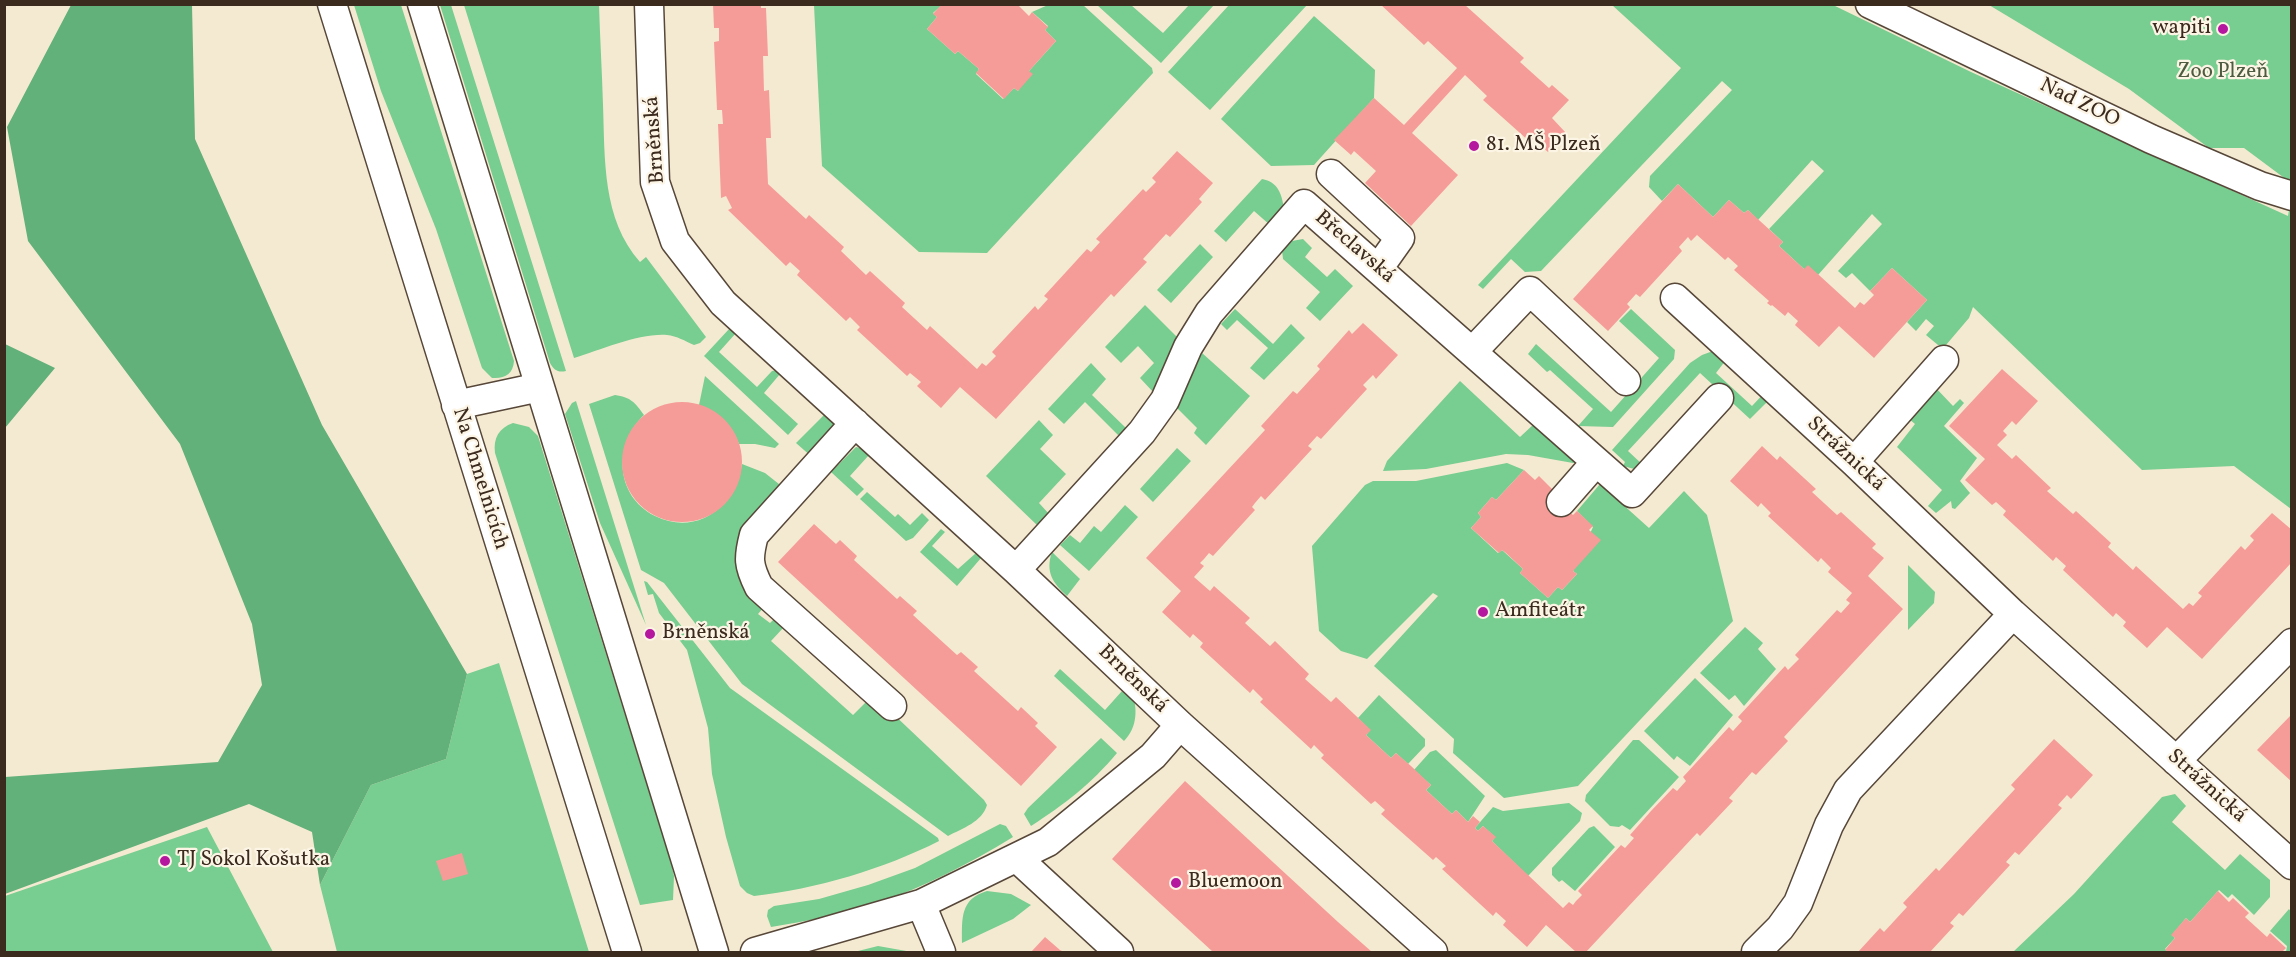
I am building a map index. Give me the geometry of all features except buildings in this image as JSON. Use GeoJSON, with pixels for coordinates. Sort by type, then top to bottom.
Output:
{"type":"FeatureCollection","features":[{"type":"Feature","properties":{"kind":"street","name":"Na Chmelnicích"},"geometry":{"type":"LineString","coordinates":[[332,4],[627,952]]}},
{"type":"Feature","properties":{"kind":"street"},"geometry":{"type":"LineString","coordinates":[[422,4],[714,952]]}},
{"type":"Feature","properties":{"kind":"street","name":"Brněnská"},"geometry":{"type":"LineString","coordinates":[[649,4],[655,182],[675,241],[723,303],[1016,570],[1180,726],[1433,952]]}},
{"type":"Feature","properties":{"kind":"street","name":"Nad ZOO"},"geometry":{"type":"LineString","coordinates":[[1870,4],[2151,139],[2260,186],[2292,196]]}},
{"type":"Feature","properties":{"kind":"street"},"geometry":{"type":"LineString","coordinates":[[1331,174],[1400,238],[1378,269]]}},
{"type":"Feature","properties":{"kind":"street","name":"Břeclavská"},"geometry":{"type":"LineString","coordinates":[[1016,570],[1142,432],[1164,400],[1188,347],[1209,313],[1304,204],[1632,493],[1719,398]]}},
{"type":"Feature","properties":{"kind":"street"},"geometry":{"type":"LineString","coordinates":[[1472,352],[1530,291],[1626,381]]}},
{"type":"Feature","properties":{"kind":"street","name":"Strážnická"},"geometry":{"type":"LineString","coordinates":[[1675,298],[1854,462],[2013,614],[2292,864]]}},
{"type":"Feature","properties":{"kind":"street"},"geometry":{"type":"LineString","coordinates":[[1854,462],[1944,360]]}},
{"type":"Feature","properties":{"kind":"street"},"geometry":{"type":"LineString","coordinates":[[456,405],[540,387]]}},
{"type":"Feature","properties":{"kind":"street"},"geometry":{"type":"LineString","coordinates":[[855,423],[754,535],[749,553],[750,569],[759,587],[892,706]]}},
{"type":"Feature","properties":{"kind":"street"},"geometry":{"type":"LineString","coordinates":[[1561,502],[1596,462]]}},
{"type":"Feature","properties":{"kind":"street"},"geometry":{"type":"LineString","coordinates":[[1756,952],[1780,928],[1798,903],[1829,825],[1848,790],[2013,614]]}},
{"type":"Feature","properties":{"kind":"street"},"geometry":{"type":"LineString","coordinates":[[2176,761],[2292,643]]}},
{"type":"Feature","properties":{"kind":"street"},"geometry":{"type":"LineString","coordinates":[[756,952],[921,904],[1048,842],[1152,756],[1180,726]]}},
{"type":"Feature","properties":{"kind":"street"},"geometry":{"type":"LineString","coordinates":[[1017,858],[1119,952]]}},
{"type":"Feature","properties":{"kind":"street"},"geometry":{"type":"LineString","coordinates":[[921,904],[941,952]]}},
{"type":"Feature","properties":{"kind":"green space"},"geometry":{"type":"Polygon","coordinates":[[[71,5],[192,5],[195,139],[322,425],[467,674],[446,759],[371,785],[320,885],[312,832],[249,804],[5,894],[5,777],[218,762],[262,685],[252,624],[180,444],[28,241],[7,127],[71,5]]]}},
{"type":"Feature","properties":{"kind":"green space"},"geometry":{"type":"Polygon","coordinates":[[[354,5],[401,5],[514,361],[510,372],[501,378],[492,378],[482,368],[436,229],[381,91],[354,5]]]}},
{"type":"Feature","properties":{"kind":"green space"},"geometry":{"type":"Polygon","coordinates":[[[440,5],[451,5],[566,371],[556,370],[550,363],[440,5]]]}},
{"type":"Feature","properties":{"kind":"green space"},"geometry":{"type":"Polygon","coordinates":[[[464,5],[599,5],[606,167],[612,208],[618,227],[640,262],[646,257],[706,337],[700,343],[694,345],[674,336],[656,335],[632,339],[574,358],[464,5]]]}},
{"type":"Feature","properties":{"kind":"green space"},"geometry":{"type":"Polygon","coordinates":[[[814,5],[942,5],[933,13],[937,17],[927,29],[955,54],[958,51],[979,69],[976,74],[1003,99],[1014,88],[1018,91],[1029,71],[1056,41],[1045,30],[1048,26],[1032,12],[1048,5],[1083,5],[1152,68],[1153,73],[987,253],[919,252],[822,166],[814,5]]]}},
{"type":"Feature","properties":{"kind":"green space"},"geometry":{"type":"Polygon","coordinates":[[[1097,5],[1131,5],[1163,33],[1189,5],[1214,5],[1161,63],[1097,5]]]}},
{"type":"Feature","properties":{"kind":"green space"},"geometry":{"type":"Polygon","coordinates":[[[1229,5],[1307,5],[1210,110],[1168,72],[1229,5]]]}},
{"type":"Feature","properties":{"kind":"green space"},"geometry":{"type":"Polygon","coordinates":[[[1612,5],[1833,5],[1971,72],[2288,216],[2291,197],[2291,509],[2234,466],[2142,470],[1973,307],[1969,318],[1946,345],[1938,345],[1926,335],[1934,326],[1926,319],[1916,331],[1907,322],[1927,300],[1892,268],[1870,291],[1852,273],[1846,278],[1838,271],[1882,224],[1872,214],[1818,275],[1804,269],[1779,246],[1783,242],[1769,229],[1824,171],[1812,160],[1758,220],[1748,210],[1744,213],[1729,200],[1713,217],[1678,184],[1662,201],[1649,187],[1650,176],[1732,90],[1722,81],[1541,271],[1525,272],[1511,259],[1483,289],[1478,285],[1681,68],[1612,5]]]}},
{"type":"Feature","properties":{"kind":"green space","name":"Zoo Plzeň"},"geometry":{"type":"Polygon","coordinates":[[[1989,5],[2291,5],[2291,183],[2244,148],[2209,148],[2129,89],[1989,5]]]}},
{"type":"Feature","properties":{"kind":"green space"},"geometry":{"type":"Polygon","coordinates":[[[1314,16],[1375,70],[1374,98],[1314,165],[1271,166],[1221,119],[1314,16]]]}},
{"type":"Feature","properties":{"kind":"green space"},"geometry":{"type":"Polygon","coordinates":[[[1262,179],[1272,183],[1278,190],[1284,209],[1270,225],[1254,211],[1226,242],[1214,231],[1262,179]]]}},
{"type":"Feature","properties":{"kind":"green space"},"geometry":{"type":"Polygon","coordinates":[[[1303,239],[1312,248],[1305,257],[1327,277],[1335,269],[1353,286],[1320,321],[1306,308],[1320,292],[1283,259],[1282,250],[1292,241],[1303,239]]]}},
{"type":"Feature","properties":{"kind":"green space"},"geometry":{"type":"Polygon","coordinates":[[[1200,244],[1213,257],[1171,303],[1157,290],[1200,244]]]}},
{"type":"Feature","properties":{"kind":"green space"},"geometry":{"type":"Polygon","coordinates":[[[1145,305],[1180,340],[1154,393],[1140,378],[1154,363],[1138,346],[1121,363],[1105,347],[1145,305]]]}},
{"type":"Feature","properties":{"kind":"green space"},"geometry":{"type":"Polygon","coordinates":[[[1235,309],[1273,344],[1291,324],[1305,338],[1264,380],[1250,368],[1268,348],[1237,320],[1227,330],[1221,324],[1235,309]]]}},
{"type":"Feature","properties":{"kind":"green space"},"geometry":{"type":"Polygon","coordinates":[[[1631,309],[1675,350],[1674,359],[1613,427],[1578,426],[1593,409],[1550,370],[1547,372],[1528,354],[1536,344],[1611,412],[1659,358],[1619,321],[1631,309]]]}},
{"type":"Feature","properties":{"kind":"green space"},"geometry":{"type":"Polygon","coordinates":[[[730,328],[736,333],[719,352],[757,387],[772,371],[777,370],[780,374],[764,393],[798,424],[788,435],[704,356],[730,328]]]}},
{"type":"Feature","properties":{"kind":"green space"},"geometry":{"type":"Polygon","coordinates":[[[5,344],[55,368],[5,428],[5,344]]]}},
{"type":"Feature","properties":{"kind":"green space"},"geometry":{"type":"Polygon","coordinates":[[[1713,351],[1729,356],[1716,373],[1752,406],[1767,390],[1773,396],[1750,419],[1700,373],[1628,451],[1644,466],[1638,470],[1623,466],[1625,462],[1612,450],[1690,363],[1713,351]]]}},
{"type":"Feature","properties":{"kind":"green space"},"geometry":{"type":"Polygon","coordinates":[[[1202,353],[1250,396],[1206,445],[1194,433],[1197,428],[1177,408],[1202,353]]]}},
{"type":"Feature","properties":{"kind":"green space"},"geometry":{"type":"Polygon","coordinates":[[[1091,363],[1106,379],[1092,395],[1128,430],[1121,438],[1085,402],[1064,424],[1048,409],[1091,363]]]}},
{"type":"Feature","properties":{"kind":"green space"},"geometry":{"type":"Polygon","coordinates":[[[705,376],[779,444],[775,448],[739,444],[724,420],[699,405],[705,376]]]}},
{"type":"Feature","properties":{"kind":"green space"},"geometry":{"type":"Polygon","coordinates":[[[1460,381],[1520,437],[1535,423],[1575,462],[1506,454],[1426,469],[1383,471],[1387,461],[1460,381]]]}},
{"type":"Feature","properties":{"kind":"green space"},"geometry":{"type":"Polygon","coordinates":[[[1934,386],[1953,406],[1960,399],[1964,403],[1944,426],[1977,458],[1960,481],[1970,493],[1955,509],[1952,508],[1951,501],[1936,513],[1928,506],[1942,490],[1897,447],[1915,424],[1903,414],[1934,386]]]}},
{"type":"Feature","properties":{"kind":"green space"},"geometry":{"type":"Polygon","coordinates":[[[615,395],[632,401],[644,415],[627,440],[623,454],[623,469],[632,495],[642,507],[655,516],[671,522],[685,523],[712,514],[732,493],[742,464],[765,473],[784,488],[746,529],[764,607],[758,614],[770,623],[776,617],[784,627],[771,641],[853,715],[868,700],[889,710],[984,800],[987,805],[981,816],[948,836],[742,684],[664,583],[641,570],[589,404],[615,395]]]}},
{"type":"Feature","properties":{"kind":"green space"},"geometry":{"type":"Polygon","coordinates":[[[576,401],[646,625],[600,523],[565,414],[576,401]]]}},
{"type":"Feature","properties":{"kind":"green space"},"geometry":{"type":"Polygon","coordinates":[[[825,414],[833,422],[835,429],[812,457],[796,443],[825,414]]]}},
{"type":"Feature","properties":{"kind":"green space"},"geometry":{"type":"Polygon","coordinates":[[[1039,420],[1053,435],[1040,449],[1066,474],[1039,503],[1050,515],[1039,527],[986,476],[1039,420]]]}},
{"type":"Feature","properties":{"kind":"green space"},"geometry":{"type":"Polygon","coordinates":[[[513,423],[529,427],[538,436],[670,859],[674,876],[673,900],[640,905],[495,453],[498,434],[513,423]]]}},
{"type":"Feature","properties":{"kind":"green space"},"geometry":{"type":"Polygon","coordinates":[[[856,447],[866,450],[869,455],[850,476],[864,489],[857,496],[831,472],[856,447]]]}},
{"type":"Feature","properties":{"kind":"green space"},"geometry":{"type":"Polygon","coordinates":[[[1177,448],[1191,461],[1153,502],[1140,489],[1177,448]]]}},
{"type":"Feature","properties":{"kind":"green space"},"geometry":{"type":"Polygon","coordinates":[[[1507,463],[1524,470],[1496,500],[1492,497],[1478,513],[1481,517],[1471,528],[1498,553],[1502,550],[1523,569],[1520,573],[1548,598],[1558,587],[1562,590],[1577,574],[1573,571],[1593,527],[1577,511],[1600,484],[1649,528],[1684,491],[1707,515],[1733,621],[1578,786],[1504,798],[1453,753],[1454,739],[1374,666],[1438,596],[1433,593],[1367,659],[1341,651],[1319,631],[1312,546],[1365,485],[1373,481],[1416,481],[1507,463]]]}},
{"type":"Feature","properties":{"kind":"green space"},"geometry":{"type":"Polygon","coordinates":[[[867,492],[895,517],[898,514],[910,525],[922,513],[929,520],[913,538],[906,541],[860,499],[867,492]]]}},
{"type":"Feature","properties":{"kind":"green space"},"geometry":{"type":"Polygon","coordinates":[[[1125,505],[1138,517],[1089,571],[1060,545],[1070,535],[1080,543],[1094,526],[1101,532],[1125,505]]]}},
{"type":"Feature","properties":{"kind":"green space"},"geometry":{"type":"Polygon","coordinates":[[[941,529],[945,532],[932,546],[958,569],[976,553],[981,558],[957,586],[920,552],[941,529]]]}},
{"type":"Feature","properties":{"kind":"green space"},"geometry":{"type":"Polygon","coordinates":[[[1052,552],[1080,579],[1067,596],[1052,577],[1049,565],[1052,552]]]}},
{"type":"Feature","properties":{"kind":"green space"},"geometry":{"type":"Polygon","coordinates":[[[1908,565],[1935,592],[1934,603],[1908,630],[1908,565]]]}},
{"type":"Feature","properties":{"kind":"green space"},"geometry":{"type":"Polygon","coordinates":[[[644,581],[730,688],[938,838],[939,841],[873,869],[825,883],[754,896],[747,893],[740,886],[726,837],[712,774],[708,728],[687,650],[659,613],[653,594],[648,595],[644,581]]]}},
{"type":"Feature","properties":{"kind":"green space"},"geometry":{"type":"Polygon","coordinates":[[[1745,627],[1763,643],[1758,649],[1776,669],[1744,706],[1735,695],[1729,700],[1700,673],[1745,627]]]}},
{"type":"Feature","properties":{"kind":"green space"},"geometry":{"type":"Polygon","coordinates":[[[499,663],[589,952],[337,952],[320,885],[371,785],[446,759],[467,674],[499,663]]]}},
{"type":"Feature","properties":{"kind":"green space"},"geometry":{"type":"Polygon","coordinates":[[[1060,669],[1105,710],[1122,691],[1133,696],[1135,720],[1124,741],[1054,676],[1060,669]]]}},
{"type":"Feature","properties":{"kind":"green space"},"geometry":{"type":"Polygon","coordinates":[[[1695,678],[1733,715],[1690,766],[1677,756],[1674,760],[1644,731],[1695,678]]]}},
{"type":"Feature","properties":{"kind":"green space"},"geometry":{"type":"Polygon","coordinates":[[[1379,695],[1425,739],[1425,746],[1408,764],[1396,753],[1391,758],[1366,735],[1370,730],[1358,718],[1379,695]]]}},
{"type":"Feature","properties":{"kind":"green space"},"geometry":{"type":"Polygon","coordinates":[[[1101,738],[1117,753],[1077,793],[1031,826],[1024,814],[1028,808],[1101,738]]]}},
{"type":"Feature","properties":{"kind":"green space"},"geometry":{"type":"Polygon","coordinates":[[[1633,740],[1639,740],[1679,777],[1630,830],[1622,825],[1610,826],[1585,801],[1586,795],[1633,740]]]}},
{"type":"Feature","properties":{"kind":"green space"},"geometry":{"type":"Polygon","coordinates":[[[1436,750],[1485,796],[1468,822],[1456,810],[1452,814],[1426,790],[1431,785],[1414,770],[1430,752],[1436,750]]]}},
{"type":"Feature","properties":{"kind":"green space"},"geometry":{"type":"Polygon","coordinates":[[[2175,794],[2186,806],[2172,822],[2225,870],[2240,854],[2270,880],[2270,897],[2254,915],[2232,894],[2228,898],[2219,890],[2190,922],[2186,918],[2172,935],[2175,938],[2165,949],[2168,952],[2013,952],[2074,894],[2162,797],[2175,794]]]}},
{"type":"Feature","properties":{"kind":"green space"},"geometry":{"type":"Polygon","coordinates":[[[1569,803],[1582,813],[1580,821],[1528,876],[1492,841],[1495,837],[1483,826],[1478,831],[1475,828],[1493,807],[1503,811],[1569,803]]]}},
{"type":"Feature","properties":{"kind":"green space"},"geometry":{"type":"Polygon","coordinates":[[[1000,824],[1006,826],[1013,837],[963,866],[929,882],[862,908],[771,927],[767,916],[768,910],[774,906],[819,899],[915,868],[1000,824]]]}},
{"type":"Feature","properties":{"kind":"green space"},"geometry":{"type":"Polygon","coordinates":[[[1594,826],[1615,847],[1575,891],[1552,875],[1552,868],[1589,828],[1594,826]]]}},
{"type":"Feature","properties":{"kind":"green space","name":"TJ Sokol Košutka"},"geometry":{"type":"Polygon","coordinates":[[[207,827],[273,952],[5,952],[5,896],[207,827]]]}},
{"type":"Feature","properties":{"kind":"green space"},"geometry":{"type":"Polygon","coordinates":[[[987,891],[1011,894],[1031,905],[1013,919],[962,943],[963,918],[967,904],[987,891]]]}},
{"type":"Feature","properties":{"kind":"green space"},"geometry":{"type":"Polygon","coordinates":[[[2289,909],[2291,912],[2291,952],[2286,952],[2287,946],[2270,931],[2289,909]]]}},
{"type":"Feature","properties":{"kind":"green space"},"geometry":{"type":"Polygon","coordinates":[[[878,946],[912,952],[854,952],[878,946]]]}},
{"type":"Feature","properties":{"kind":"place","name":"wapiti"},"geometry":{"type":"Point","coordinates":[2223,29]}},
{"type":"Feature","properties":{"kind":"place","name":"81. MŠ Plzeň"},"geometry":{"type":"Point","coordinates":[1474,146]}},
{"type":"Feature","properties":{"kind":"place","name":"Amfiteátr"},"geometry":{"type":"Point","coordinates":[1483,612]}},
{"type":"Feature","properties":{"kind":"place","name":"Brněnská"},"geometry":{"type":"Point","coordinates":[650,634]}},
{"type":"Feature","properties":{"kind":"place","name":"TJ Sokol Košutka"},"geometry":{"type":"Point","coordinates":[165,861]}},
{"type":"Feature","properties":{"kind":"place","name":"Bluemoon"},"geometry":{"type":"Point","coordinates":[1176,883]}}]}
